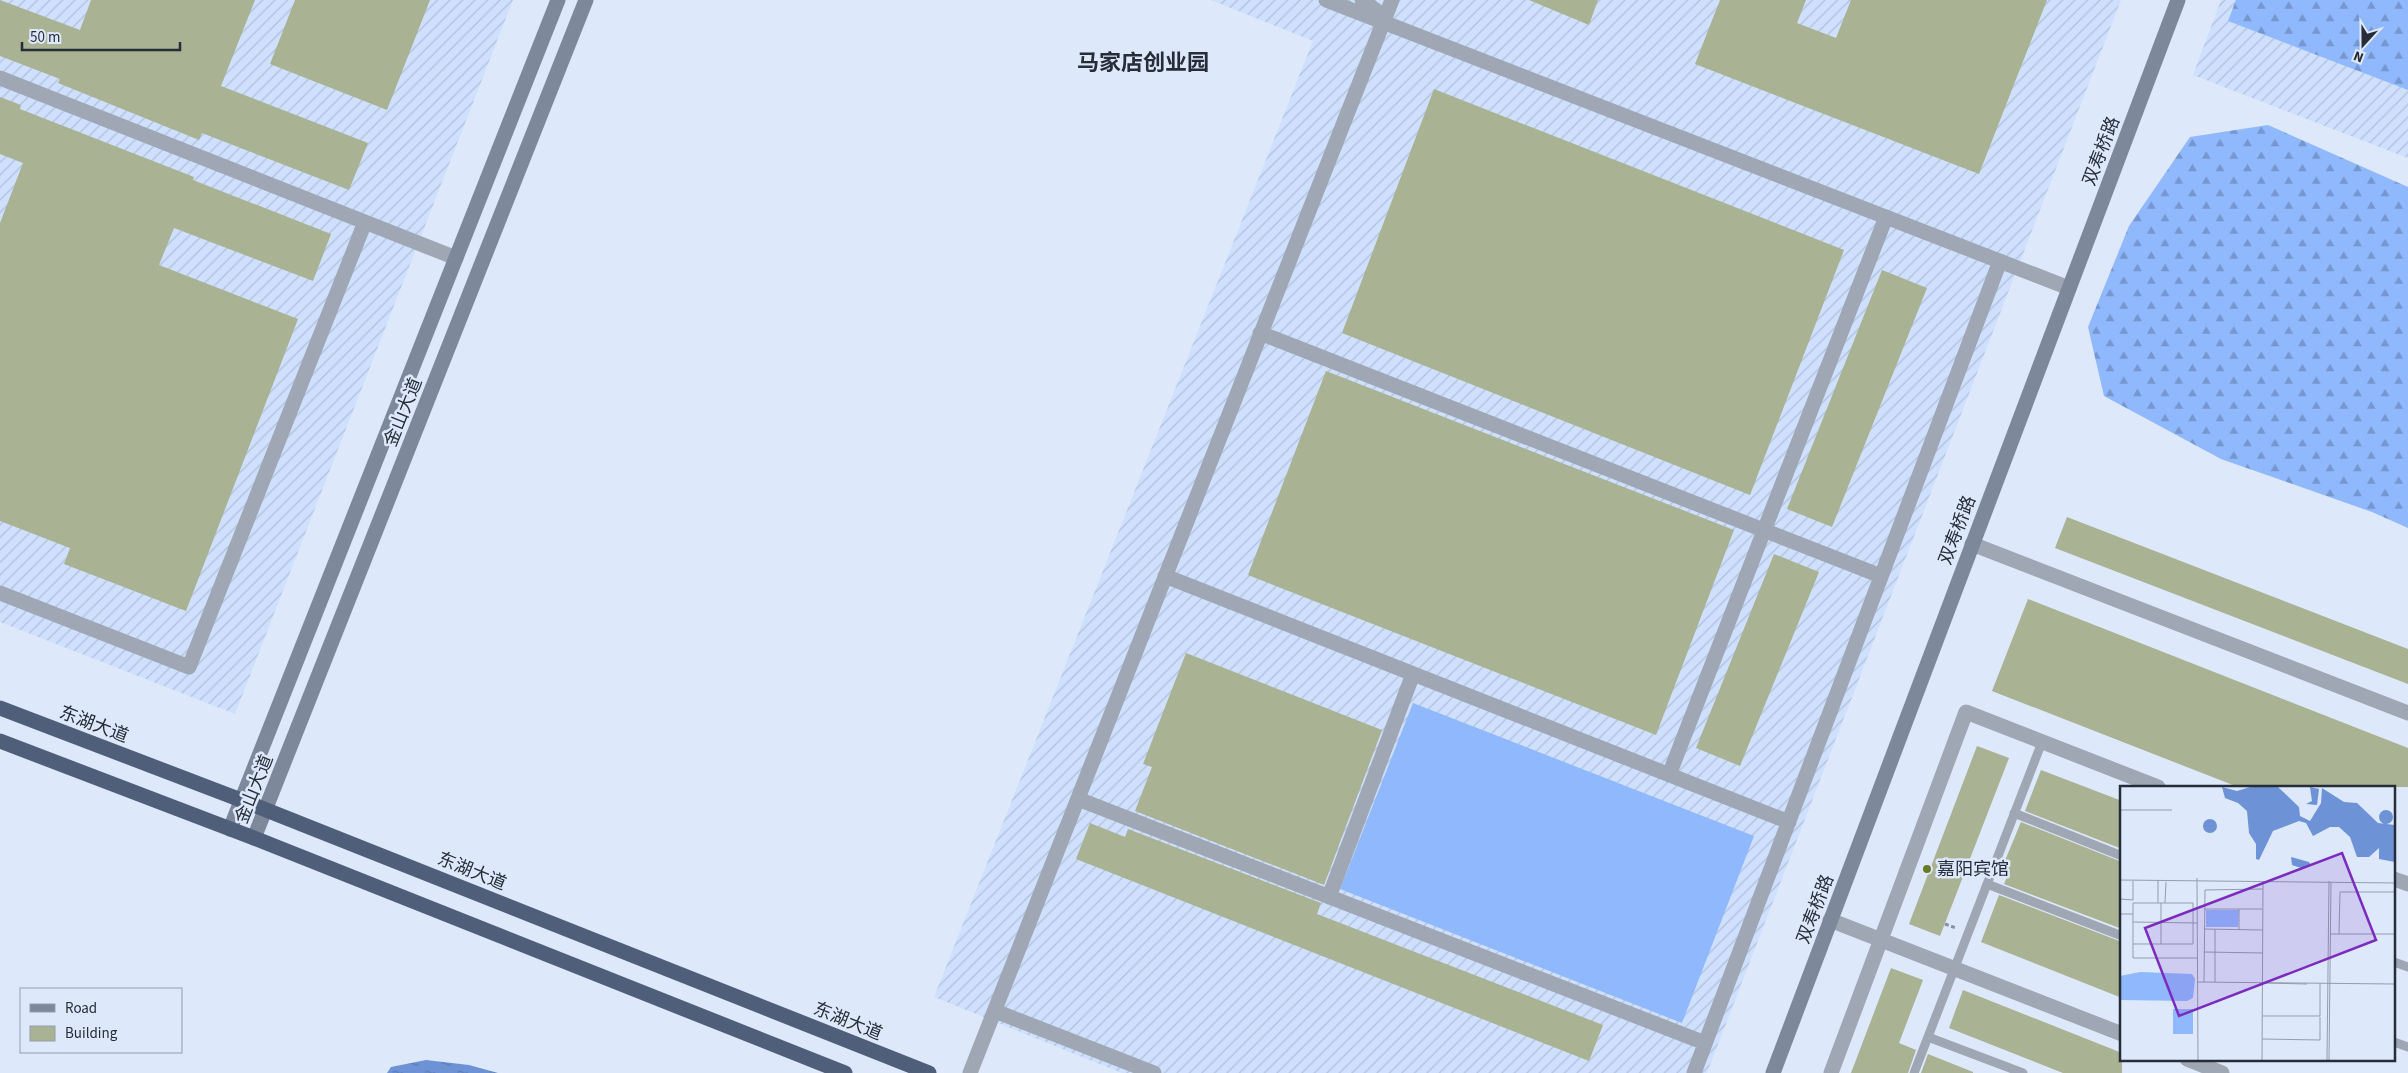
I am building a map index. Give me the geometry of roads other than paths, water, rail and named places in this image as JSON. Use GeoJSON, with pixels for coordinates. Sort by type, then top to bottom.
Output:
{"type":"FeatureCollection","features":[{"type":"Feature","properties":{"kind":"highway","name":"东湖大道"},"geometry":{"type":"LineString","coordinates":[[0,708],[241,800],[929,1073]]}},
{"type":"Feature","properties":{"kind":"highway"},"geometry":{"type":"LineString","coordinates":[[0,741],[254,838],[845,1073]]}},
{"type":"Feature","properties":{"kind":"street","name":"金山大道"},"geometry":{"type":"LineString","coordinates":[[230,829],[558,0]]}},
{"type":"Feature","properties":{"kind":"street","name":"金山大道"},"geometry":{"type":"LineString","coordinates":[[254,838],[586,0]]}},
{"type":"Feature","properties":{"kind":"street"},"geometry":{"type":"LineString","coordinates":[[1326,0],[1384,20],[2069,288]]}},
{"type":"Feature","properties":{"kind":"street"},"geometry":{"type":"LineString","coordinates":[[1362,0],[1384,20]]}},
{"type":"Feature","properties":{"kind":"street"},"geometry":{"type":"LineString","coordinates":[[970,1073],[1392,0]]}},
{"type":"Feature","properties":{"kind":"street","name":"双寿桥路"},"geometry":{"type":"LineString","coordinates":[[1773,1073],[2178,0]]}},
{"type":"Feature","properties":{"kind":"street"},"geometry":{"type":"LineString","coordinates":[[0,78],[456,258]]}},
{"type":"Feature","properties":{"kind":"street"},"geometry":{"type":"LineString","coordinates":[[1669,775],[1886,217]]}},
{"type":"Feature","properties":{"kind":"street"},"geometry":{"type":"LineString","coordinates":[[0,593],[189,667],[365,222]]}},
{"type":"Feature","properties":{"kind":"street"},"geometry":{"type":"LineString","coordinates":[[1694,1073],[2000,261]]}},
{"type":"Feature","properties":{"kind":"street"},"geometry":{"type":"LineString","coordinates":[[1260,334],[1881,576]]}},
{"type":"Feature","properties":{"kind":"street"},"geometry":{"type":"LineString","coordinates":[[1972,544],[2408,714]]}},
{"type":"Feature","properties":{"kind":"street"},"geometry":{"type":"LineString","coordinates":[[1165,576],[1788,822]]}},
{"type":"Feature","properties":{"kind":"street"},"geometry":{"type":"LineString","coordinates":[[1329,897],[1413,674]]}},
{"type":"Feature","properties":{"kind":"street"},"geometry":{"type":"LineString","coordinates":[[1831,1073],[1966,712],[2155,786]]}},
{"type":"Feature","properties":{"kind":"street"},"geometry":{"type":"LineString","coordinates":[[1078,799],[1705,1043]]}},
{"type":"Feature","properties":{"kind":"street"},"geometry":{"type":"LineString","coordinates":[[2396,880],[2408,884]]}},
{"type":"Feature","properties":{"kind":"street"},"geometry":{"type":"LineString","coordinates":[[1830,920],[2120,1033]]}},
{"type":"Feature","properties":{"kind":"street"},"geometry":{"type":"LineString","coordinates":[[995,1010],[1154,1073]]}},
{"type":"Feature","properties":{"kind":"street"},"geometry":{"type":"LineString","coordinates":[[2190,1060],[2218,1069]]}},
{"type":"Feature","properties":{"kind":"lane"},"geometry":{"type":"LineString","coordinates":[[1914,1073],[2042,742]]}},
{"type":"Feature","properties":{"kind":"lane"},"geometry":{"type":"LineString","coordinates":[[2014,814],[2120,855]]}},
{"type":"Feature","properties":{"kind":"lane"},"geometry":{"type":"LineString","coordinates":[[1987,884],[2120,935]]}},
{"type":"Feature","properties":{"kind":"lane"},"geometry":{"type":"LineString","coordinates":[[2396,963],[2408,967]]}},
{"type":"Feature","properties":{"kind":"lane"},"geometry":{"type":"LineString","coordinates":[[1928,1037],[2023,1073]]}},
{"type":"Feature","properties":{"kind":"lane"},"geometry":{"type":"LineString","coordinates":[[2396,1043],[2408,1047]]}},
{"type":"Feature","properties":{"kind":"water"},"geometry":{"type":"Polygon","coordinates":[[[426,1060],[469,1065],[498,1073],[387,1073],[391,1067],[426,1060]]]}},
{"type":"Feature","properties":{"kind":"place","name":"嘉阳宾馆"},"geometry":{"type":"Point","coordinates":[1927,869]}},
{"type":"Feature","properties":{"kind":"district","name":"马家店创业园"},"geometry":{"type":"Point","coordinates":[1143,62]}}]}
